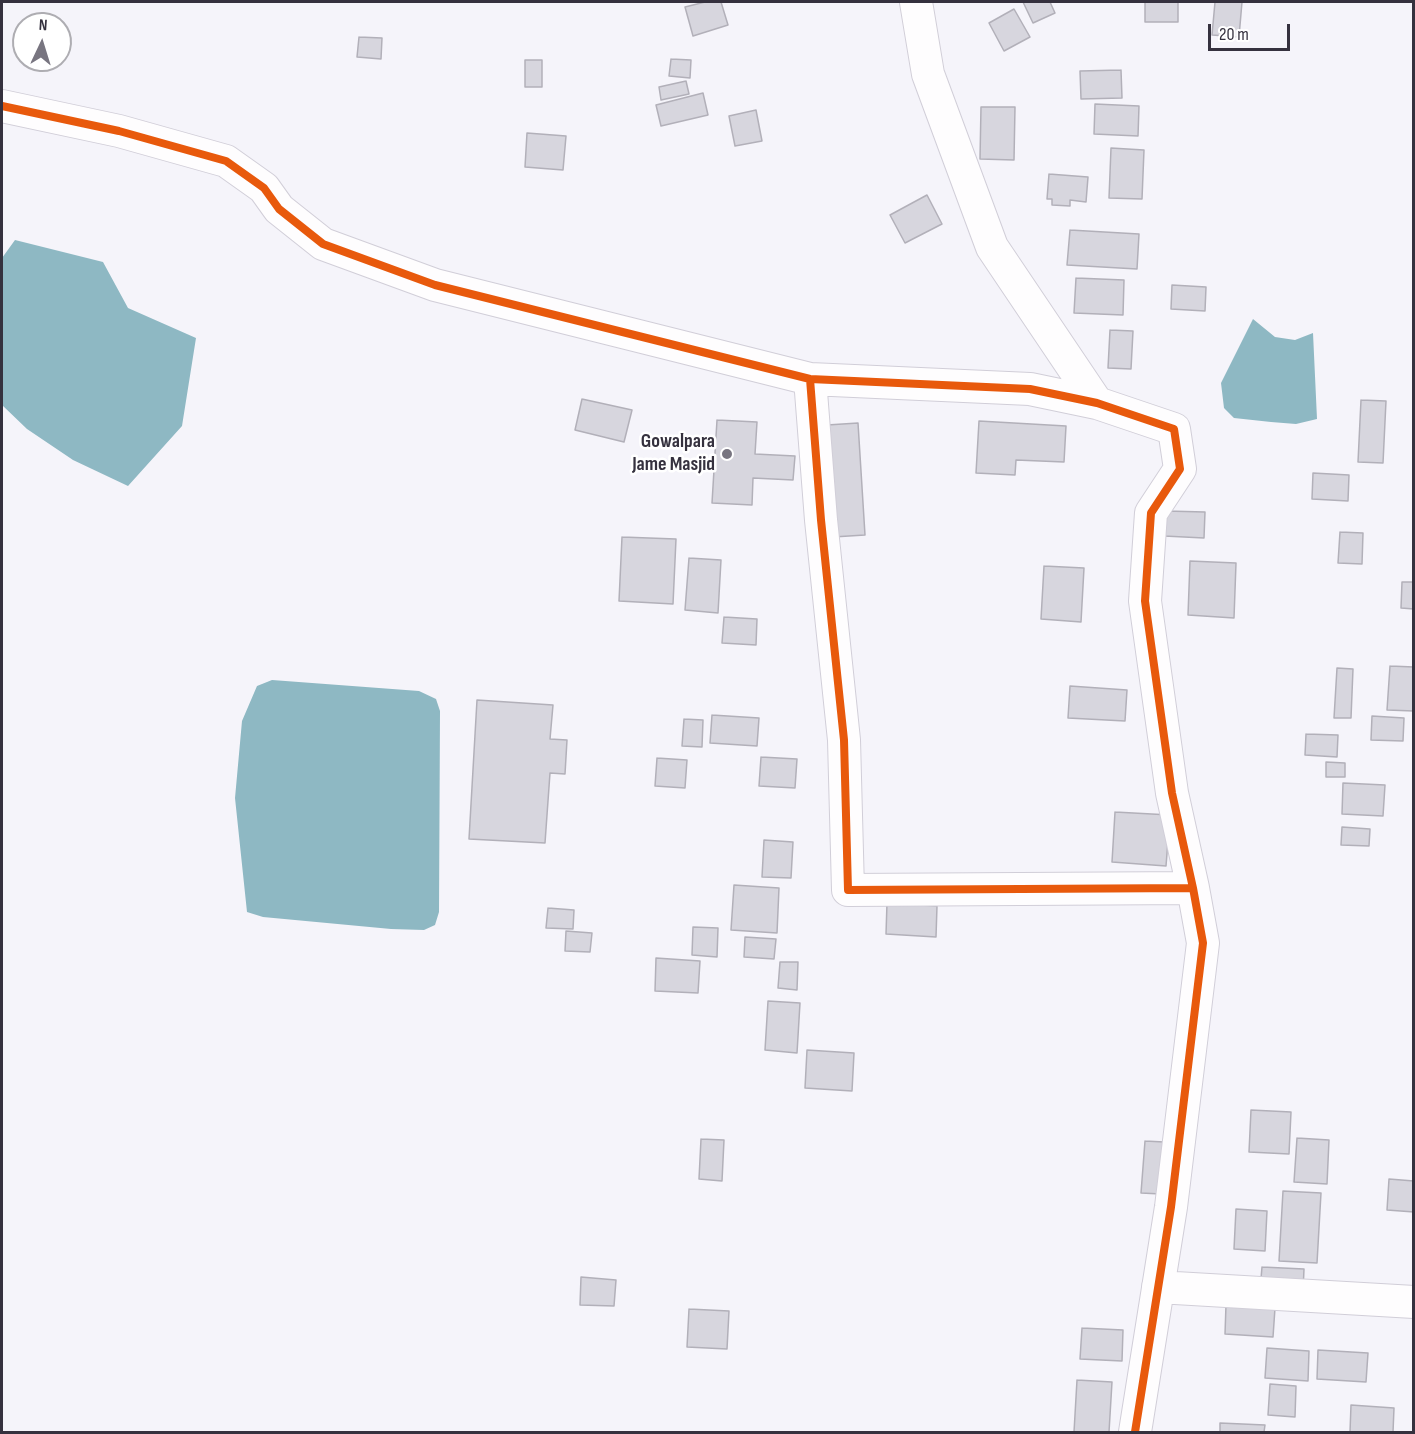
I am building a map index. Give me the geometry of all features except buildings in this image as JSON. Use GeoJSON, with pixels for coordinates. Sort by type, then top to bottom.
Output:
{"type":"FeatureCollection","features":[{"type":"Feature","properties":{"kind":"street"},"geometry":{"type":"LineString","coordinates":[[916,2],[928,74],[992,247],[1097,403]]}},
{"type":"Feature","properties":{"kind":"street"},"geometry":{"type":"LineString","coordinates":[[2,106],[119,131],[226,161],[264,188],[279,209],[323,243],[435,285],[810,379],[1030,389],[1097,403],[1174,429],[1180,469],[1151,513],[1145,601],[1172,793],[1203,943],[1173,1196],[1135,1432]]}},
{"type":"Feature","properties":{"kind":"street"},"geometry":{"type":"LineString","coordinates":[[810,379],[821,520],[844,740],[848,890],[1193,888]]}},
{"type":"Feature","properties":{"kind":"street"},"geometry":{"type":"LineString","coordinates":[[1158,1287],[1413,1302]]}},
{"type":"Feature","properties":{"kind":"water"},"geometry":{"type":"Polygon","coordinates":[[[15,240],[103,262],[128,308],[196,338],[182,426],[128,486],[73,460],[27,429],[2,405],[2,258],[15,240]]]}},
{"type":"Feature","properties":{"kind":"water"},"geometry":{"type":"Polygon","coordinates":[[[1253,319],[1275,337],[1295,340],[1313,333],[1317,419],[1296,424],[1234,418],[1224,408],[1221,383],[1253,319]]]}},
{"type":"Feature","properties":{"kind":"water"},"geometry":{"type":"Polygon","coordinates":[[[272,680],[419,691],[436,699],[440,711],[439,912],[435,925],[424,930],[391,929],[263,917],[247,912],[235,798],[242,721],[257,686],[272,680]]]}},
{"type":"Feature","properties":{"kind":"cycle path"},"geometry":{"type":"LineString","coordinates":[[2,106],[119,131],[226,161],[264,188],[279,209],[323,244],[435,285],[810,379],[1030,389],[1097,403],[1174,429],[1180,469],[1151,513],[1145,601],[1172,793],[1193,888]]}},
{"type":"Feature","properties":{"kind":"cycle path"},"geometry":{"type":"LineString","coordinates":[[810,379],[821,520],[844,740],[848,890],[1193,888],[1203,943],[1171,1207],[1135,1432]]}},
{"type":"Feature","properties":{"kind":"place","name":"Gowalpara Jame Masjid"},"geometry":{"type":"Point","coordinates":[727,454]}}]}
